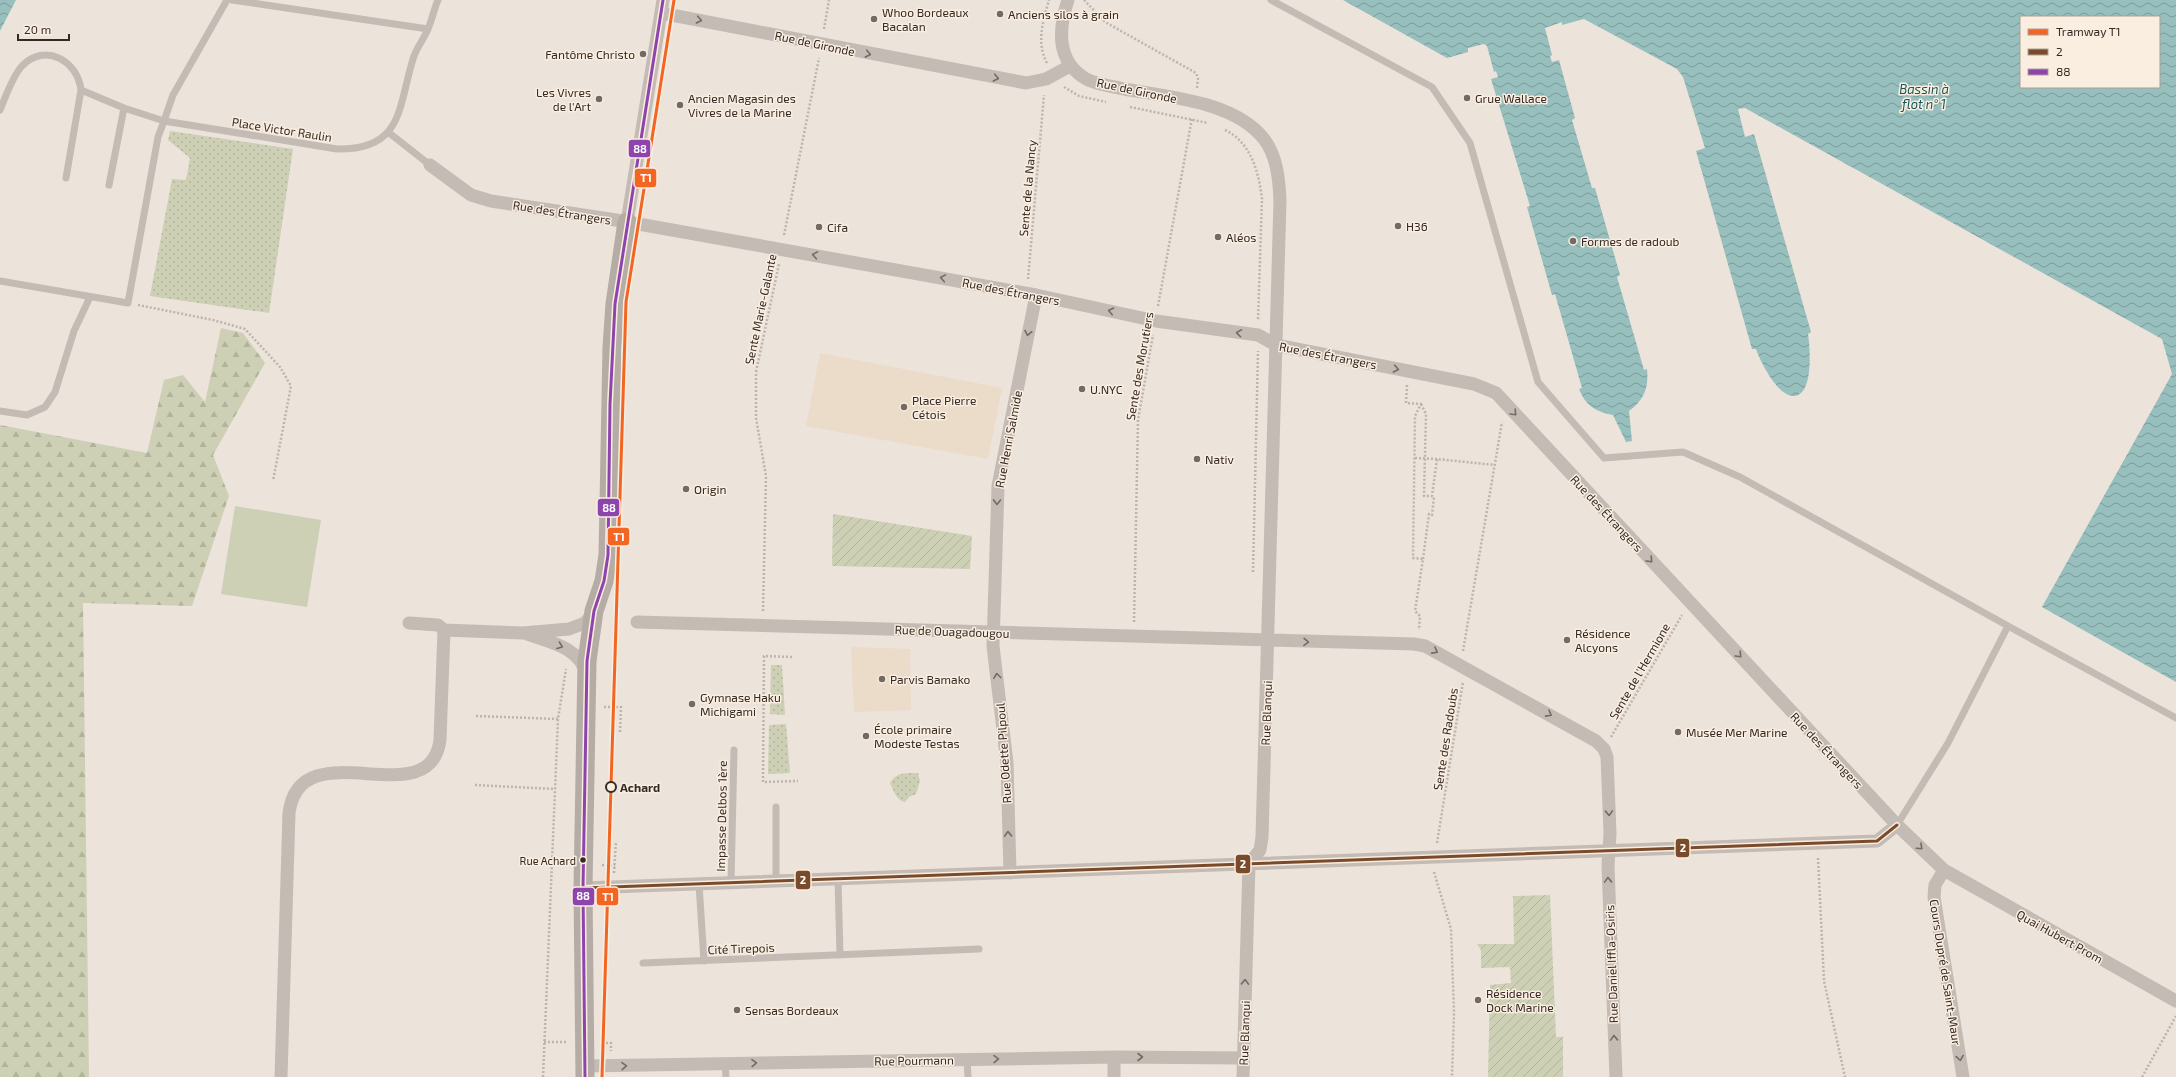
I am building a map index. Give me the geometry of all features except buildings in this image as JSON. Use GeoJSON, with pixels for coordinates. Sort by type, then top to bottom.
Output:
{"type":"FeatureCollection","features":[{"type":"Feature","properties":{"kind":"street"},"geometry":{"type":"LineString","coordinates":[[585,1072],[583,888],[588,654],[594,611],[604,581],[608,556],[612,347],[615,304],[663,0]]}},
{"type":"Feature","properties":{"kind":"street"},"geometry":{"type":"LineString","coordinates":[[1068,0],[1061,21],[1061,37],[1070,66]]}},
{"type":"Feature","properties":{"kind":"street","name":"Rue de Gironde"},"geometry":{"type":"LineString","coordinates":[[661,13],[1026,84],[1039,82],[1070,66],[1083,78],[1104,85],[1195,102],[1235,116],[1253,127],[1264,139],[1276,164],[1280,200],[1276,345]]}},
{"type":"Feature","properties":{"kind":"street","name":"Rue des Étrangers"},"geometry":{"type":"LineString","coordinates":[[430,165],[471,195],[491,201],[627,222],[782,249],[1036,295],[1156,321],[1258,335],[1276,345],[1474,384],[1496,393],[1897,825],[1944,870]]}},
{"type":"Feature","properties":{"kind":"street","name":"Rue Henri Salmide"},"geometry":{"type":"LineString","coordinates":[[993,633],[998,486],[1036,295]]}},
{"type":"Feature","properties":{"kind":"street","name":"Rue Blanqui"},"geometry":{"type":"LineString","coordinates":[[1242,1077],[1249,864],[1260,850],[1262,837],[1276,345]]}},
{"type":"Feature","properties":{"kind":"street"},"geometry":{"type":"LineString","coordinates":[[409,623],[438,625],[444,630],[523,633],[576,628],[585,623],[594,611]]}},
{"type":"Feature","properties":{"kind":"street","name":"Rue de Ouagadougou"},"geometry":{"type":"LineString","coordinates":[[637,622],[1418,645],[1425,646],[1463,666],[1596,741],[1604,749]]}},
{"type":"Feature","properties":{"kind":"street"},"geometry":{"type":"LineString","coordinates":[[281,1077],[289,813],[292,798],[307,780],[324,773],[410,774],[430,764],[438,753],[440,740],[444,630]]}},
{"type":"Feature","properties":{"kind":"street"},"geometry":{"type":"LineString","coordinates":[[523,633],[568,650],[580,660],[587,678]]}},
{"type":"Feature","properties":{"kind":"street","name":"Rue Odette Pilpoul"},"geometry":{"type":"LineString","coordinates":[[993,633],[1006,763],[1010,873]]}},
{"type":"Feature","properties":{"kind":"street","name":"Rue Daniel Iffla-Osiris"},"geometry":{"type":"LineString","coordinates":[[1604,749],[1607,757],[1608,772],[1610,833],[1608,851],[1616,1077]]}},
{"type":"Feature","properties":{"kind":"street"},"geometry":{"type":"LineString","coordinates":[[583,888],[1877,841],[1897,825]]}},
{"type":"Feature","properties":{"kind":"street","name":"Quai Hubert Prom"},"geometry":{"type":"LineString","coordinates":[[1944,870],[2176,1001]]}},
{"type":"Feature","properties":{"kind":"street","name":"Cours Dupré de Saint-Maur"},"geometry":{"type":"LineString","coordinates":[[1944,870],[1935,885],[1934,897],[1963,1077]]}},
{"type":"Feature","properties":{"kind":"street"},"geometry":{"type":"LineString","coordinates":[[1114,1057],[1114,1077]]}},
{"type":"Feature","properties":{"kind":"street","name":"Rue Pourmann"},"geometry":{"type":"LineString","coordinates":[[585,1072],[726,1064],[1114,1057],[1243,1058]]}},
{"type":"Feature","properties":{"kind":"lane"},"geometry":{"type":"LineString","coordinates":[[0,281],[128,303],[158,137],[173,95],[228,0]]}},
{"type":"Feature","properties":{"kind":"lane"},"geometry":{"type":"LineString","coordinates":[[232,0],[428,29]]}},
{"type":"Feature","properties":{"kind":"lane","name":"Place Victor Raulin"},"geometry":{"type":"LineString","coordinates":[[81,90],[124,108],[164,121],[337,149],[355,149],[374,144],[388,132],[399,114],[413,57],[428,29],[438,0]]}},
{"type":"Feature","properties":{"kind":"lane"},"geometry":{"type":"LineString","coordinates":[[1271,0],[1432,88],[1470,143],[1538,382],[1604,458],[1683,452],[1740,477],[2176,718]]}},
{"type":"Feature","properties":{"kind":"lane"},"geometry":{"type":"LineString","coordinates":[[0,110],[17,72],[29,60],[39,56],[51,56],[61,58],[69,64],[78,75],[81,90],[66,178]]}},
{"type":"Feature","properties":{"kind":"lane"},"geometry":{"type":"LineString","coordinates":[[109,185],[124,108]]}},
{"type":"Feature","properties":{"kind":"lane"},"geometry":{"type":"LineString","coordinates":[[388,132],[430,165]]}},
{"type":"Feature","properties":{"kind":"lane"},"geometry":{"type":"LineString","coordinates":[[0,411],[27,415],[45,407],[55,392],[74,331],[90,297]]}},
{"type":"Feature","properties":{"kind":"lane"},"geometry":{"type":"LineString","coordinates":[[1897,825],[1948,743],[2008,626]]}},
{"type":"Feature","properties":{"kind":"lane","name":"Impasse Delbos 1ère"},"geometry":{"type":"LineString","coordinates":[[731,883],[734,750]]}},
{"type":"Feature","properties":{"kind":"lane"},"geometry":{"type":"LineString","coordinates":[[776,807],[776,881]]}},
{"type":"Feature","properties":{"kind":"lane"},"geometry":{"type":"LineString","coordinates":[[838,879],[840,955]]}},
{"type":"Feature","properties":{"kind":"lane"},"geometry":{"type":"LineString","coordinates":[[699,884],[704,961]]}},
{"type":"Feature","properties":{"kind":"lane","name":"Cité Tirepois"},"geometry":{"type":"LineString","coordinates":[[643,963],[979,949]]}},
{"type":"Feature","properties":{"kind":"lane"},"geometry":{"type":"LineString","coordinates":[[967,1059],[968,1077]]}},
{"type":"Feature","properties":{"kind":"lane"},"geometry":{"type":"LineString","coordinates":[[726,1064],[726,1077]]}},
{"type":"Feature","properties":{"kind":"path","name":"Sente Marie-Galante"},"geometry":{"type":"LineString","coordinates":[[762,626],[766,476],[756,418],[756,372],[782,249],[829,0]]}},
{"type":"Feature","properties":{"kind":"path"},"geometry":{"type":"LineString","coordinates":[[1049,0],[1042,23],[1040,38],[1045,60],[1053,75],[1063,86],[1079,96],[1108,103]]}},
{"type":"Feature","properties":{"kind":"path","name":"Sente des Morutiers"},"geometry":{"type":"LineString","coordinates":[[1084,0],[1105,22],[1196,73],[1198,78],[1138,420],[1133,637]]}},
{"type":"Feature","properties":{"kind":"path","name":"Sente de la Nancy"},"geometry":{"type":"LineString","coordinates":[[1036,295],[1027,286],[1044,91],[1039,82]]}},
{"type":"Feature","properties":{"kind":"path"},"geometry":{"type":"LineString","coordinates":[[1124,106],[1212,124]]}},
{"type":"Feature","properties":{"kind":"path"},"geometry":{"type":"LineString","coordinates":[[1223,129],[1239,141],[1250,154],[1260,179],[1262,199],[1253,578]]}},
{"type":"Feature","properties":{"kind":"path"},"geometry":{"type":"LineString","coordinates":[[128,303],[213,320],[245,329],[280,367],[291,386],[273,482]]}},
{"type":"Feature","properties":{"kind":"path"},"geometry":{"type":"LineString","coordinates":[[1407,371],[1406,403],[1421,404]]}},
{"type":"Feature","properties":{"kind":"path","name":"Sente des Radoubs"},"geometry":{"type":"LineString","coordinates":[[1452,1077],[1454,1012],[1451,930],[1434,872],[1435,857],[1462,686],[1463,655],[1505,403]]}},
{"type":"Feature","properties":{"kind":"path"},"geometry":{"type":"LineString","coordinates":[[1421,404],[1415,416],[1413,558],[1423,560]]}},
{"type":"Feature","properties":{"kind":"path"},"geometry":{"type":"LineString","coordinates":[[1421,404],[1426,414],[1424,496],[1432,496]]}},
{"type":"Feature","properties":{"kind":"path"},"geometry":{"type":"LineString","coordinates":[[1415,458],[1495,465]]}},
{"type":"Feature","properties":{"kind":"path"},"geometry":{"type":"LineString","coordinates":[[1418,645],[1420,616],[1415,611],[1429,514],[1432,515],[1434,497],[1432,496],[1437,459]]}},
{"type":"Feature","properties":{"kind":"path","name":"Sente de l'Hermione"},"geometry":{"type":"LineString","coordinates":[[1604,749],[1689,602]]}},
{"type":"Feature","properties":{"kind":"path"},"geometry":{"type":"LineString","coordinates":[[543,1077],[558,719],[565,684],[568,650]]}},
{"type":"Feature","properties":{"kind":"path"},"geometry":{"type":"LineString","coordinates":[[792,656],[764,656],[763,782],[798,781]]}},
{"type":"Feature","properties":{"kind":"path"},"geometry":{"type":"LineString","coordinates":[[476,716],[558,719]]}},
{"type":"Feature","properties":{"kind":"path"},"geometry":{"type":"LineString","coordinates":[[475,785],[555,789]]}},
{"type":"Feature","properties":{"kind":"path"},"geometry":{"type":"LineString","coordinates":[[614,887],[616,841]]}},
{"type":"Feature","properties":{"kind":"path"},"geometry":{"type":"LineString","coordinates":[[1818,843],[1824,981],[1845,1077]]}},
{"type":"Feature","properties":{"kind":"path"},"geometry":{"type":"LineString","coordinates":[[2142,1077],[2176,1016]]}},
{"type":"Feature","properties":{"kind":"green space"},"geometry":{"type":"Polygon","coordinates":[[[170,131],[293,149],[269,313],[150,296],[172,179],[186,180],[190,158],[168,140],[170,131]]]}},
{"type":"Feature","properties":{"kind":"green space"},"geometry":{"type":"Polygon","coordinates":[[[221,328],[243,333],[265,363],[213,455],[229,496],[192,606],[83,603],[89,1077],[0,1077],[0,425],[147,453],[164,380],[183,375],[205,402],[221,328]]]}},
{"type":"Feature","properties":{"kind":"green space"},"geometry":{"type":"Polygon","coordinates":[[[235,506],[321,520],[307,607],[221,594],[235,506]]]}},
{"type":"Feature","properties":{"kind":"green space"},"geometry":{"type":"Polygon","coordinates":[[[833,514],[972,536],[970,569],[832,566],[833,514]]]}},
{"type":"Feature","properties":{"kind":"green space"},"geometry":{"type":"Polygon","coordinates":[[[771,665],[782,665],[785,715],[770,714],[771,665]]]}},
{"type":"Feature","properties":{"kind":"green space"},"geometry":{"type":"Polygon","coordinates":[[[786,724],[790,773],[768,774],[769,725],[786,724]]]}},
{"type":"Feature","properties":{"kind":"green space"},"geometry":{"type":"Polygon","coordinates":[[[905,773],[918,773],[920,781],[916,794],[909,797],[905,802],[900,800],[890,783],[892,779],[905,773]]]}},
{"type":"Feature","properties":{"kind":"green space"},"geometry":{"type":"Polygon","coordinates":[[[1550,895],[1556,1037],[1563,1037],[1563,1077],[1488,1077],[1490,985],[1511,983],[1510,967],[1481,968],[1481,950],[1477,944],[1514,944],[1513,896],[1550,895]]]}},
{"type":"Feature","properties":{"kind":"shaded area","name":"Place Pierre Cétois"},"geometry":{"type":"Polygon","coordinates":[[[820,353],[1002,388],[988,459],[806,426],[820,353]]]}},
{"type":"Feature","properties":{"kind":"shaded area","name":"Parvis Bamako"},"geometry":{"type":"Polygon","coordinates":[[[851,647],[910,649],[911,710],[854,712],[851,647]]]}},
{"type":"Feature","properties":{"kind":"water"},"geometry":{"type":"Polygon","coordinates":[[[0,0],[16,0],[0,31],[0,0]]]}},
{"type":"Feature","properties":{"kind":"water","name":"Bassin à flot n° 1"},"geometry":{"type":"Polygon","coordinates":[[[1343,0],[2176,0],[2176,682],[2042,607],[2172,374],[2162,339],[1745,108],[1738,109],[1745,137],[1754,134],[1811,332],[1808,334],[1810,359],[1808,379],[1805,388],[1800,394],[1794,396],[1788,395],[1776,385],[1761,362],[1756,349],[1752,349],[1696,151],[1705,148],[1683,77],[1677,69],[1584,19],[1562,25],[1562,22],[1545,28],[1552,55],[1550,56],[1552,62],[1559,60],[1575,118],[1572,120],[1592,188],[1595,188],[1620,275],[1617,277],[1644,370],[1647,369],[1646,388],[1642,398],[1629,411],[1632,441],[1626,442],[1613,415],[1596,410],[1581,395],[1579,389],[1582,388],[1555,294],[1552,295],[1527,207],[1530,206],[1491,79],[1498,77],[1496,71],[1494,72],[1487,46],[1484,44],[1468,48],[1468,52],[1447,58],[1343,0]]]}},
{"type":"Feature","properties":{"kind":"tram line","name":"T1"},"geometry":{"type":"LineString","coordinates":[[602,1077],[626,302],[674,0]]}},
{"type":"Feature","properties":{"kind":"transit line","name":"88"},"geometry":{"type":"LineString","coordinates":[[585,1077],[583,888],[587,661],[594,611],[604,581],[608,555],[610,404],[615,304],[663,0]]}},
{"type":"Feature","properties":{"kind":"transit line","name":"2"},"geometry":{"type":"LineString","coordinates":[[583,888],[1877,841],[1897,825]]}},
{"type":"Feature","properties":{"kind":"place","name":"Anciens silos à grain"},"geometry":{"type":"Point","coordinates":[1000,14]}},
{"type":"Feature","properties":{"kind":"place","name":"Whoo Bordeaux Bacalan"},"geometry":{"type":"Point","coordinates":[874,19]}},
{"type":"Feature","properties":{"kind":"place","name":"Fantôme Christo"},"geometry":{"type":"Point","coordinates":[643,54]}},
{"type":"Feature","properties":{"kind":"place","name":"Grue Wallace"},"geometry":{"type":"Point","coordinates":[1467,98]}},
{"type":"Feature","properties":{"kind":"place","name":"Les Vivres de l'Art"},"geometry":{"type":"Point","coordinates":[599,99]}},
{"type":"Feature","properties":{"kind":"place","name":"Ancien Magasin des Vivres de la Marine"},"geometry":{"type":"Point","coordinates":[680,105]}},
{"type":"Feature","properties":{"kind":"place","name":"H36"},"geometry":{"type":"Point","coordinates":[1398,226]}},
{"type":"Feature","properties":{"kind":"place","name":"Cifa"},"geometry":{"type":"Point","coordinates":[819,227]}},
{"type":"Feature","properties":{"kind":"place","name":"Aléos"},"geometry":{"type":"Point","coordinates":[1218,237]}},
{"type":"Feature","properties":{"kind":"place","name":"Formes de radoub"},"geometry":{"type":"Point","coordinates":[1573,241]}},
{"type":"Feature","properties":{"kind":"place","name":"U.NYC"},"geometry":{"type":"Point","coordinates":[1082,389]}},
{"type":"Feature","properties":{"kind":"place","name":"Place Pierre Cétois"},"geometry":{"type":"Point","coordinates":[904,407]}},
{"type":"Feature","properties":{"kind":"place","name":"Nativ"},"geometry":{"type":"Point","coordinates":[1197,459]}},
{"type":"Feature","properties":{"kind":"place","name":"Origin"},"geometry":{"type":"Point","coordinates":[686,489]}},
{"type":"Feature","properties":{"kind":"place","name":"Résidence Alcyons"},"geometry":{"type":"Point","coordinates":[1567,640]}},
{"type":"Feature","properties":{"kind":"place","name":"Parvis Bamako"},"geometry":{"type":"Point","coordinates":[882,679]}},
{"type":"Feature","properties":{"kind":"place","name":"Gymnase Haku Michigami"},"geometry":{"type":"Point","coordinates":[692,704]}},
{"type":"Feature","properties":{"kind":"place","name":"Musée Mer Marine"},"geometry":{"type":"Point","coordinates":[1678,732]}},
{"type":"Feature","properties":{"kind":"place","name":"École primaire Modeste Testas"},"geometry":{"type":"Point","coordinates":[866,736]}},
{"type":"Feature","properties":{"kind":"place","name":"Achard"},"geometry":{"type":"Point","coordinates":[611,787]}},
{"type":"Feature","properties":{"kind":"place","name":"Rue Achard"},"geometry":{"type":"Point","coordinates":[583,860]}},
{"type":"Feature","properties":{"kind":"place","name":"Résidence Dock Marine"},"geometry":{"type":"Point","coordinates":[1478,1000]}},
{"type":"Feature","properties":{"kind":"place","name":"Sensas Bordeaux"},"geometry":{"type":"Point","coordinates":[737,1010]}}]}
